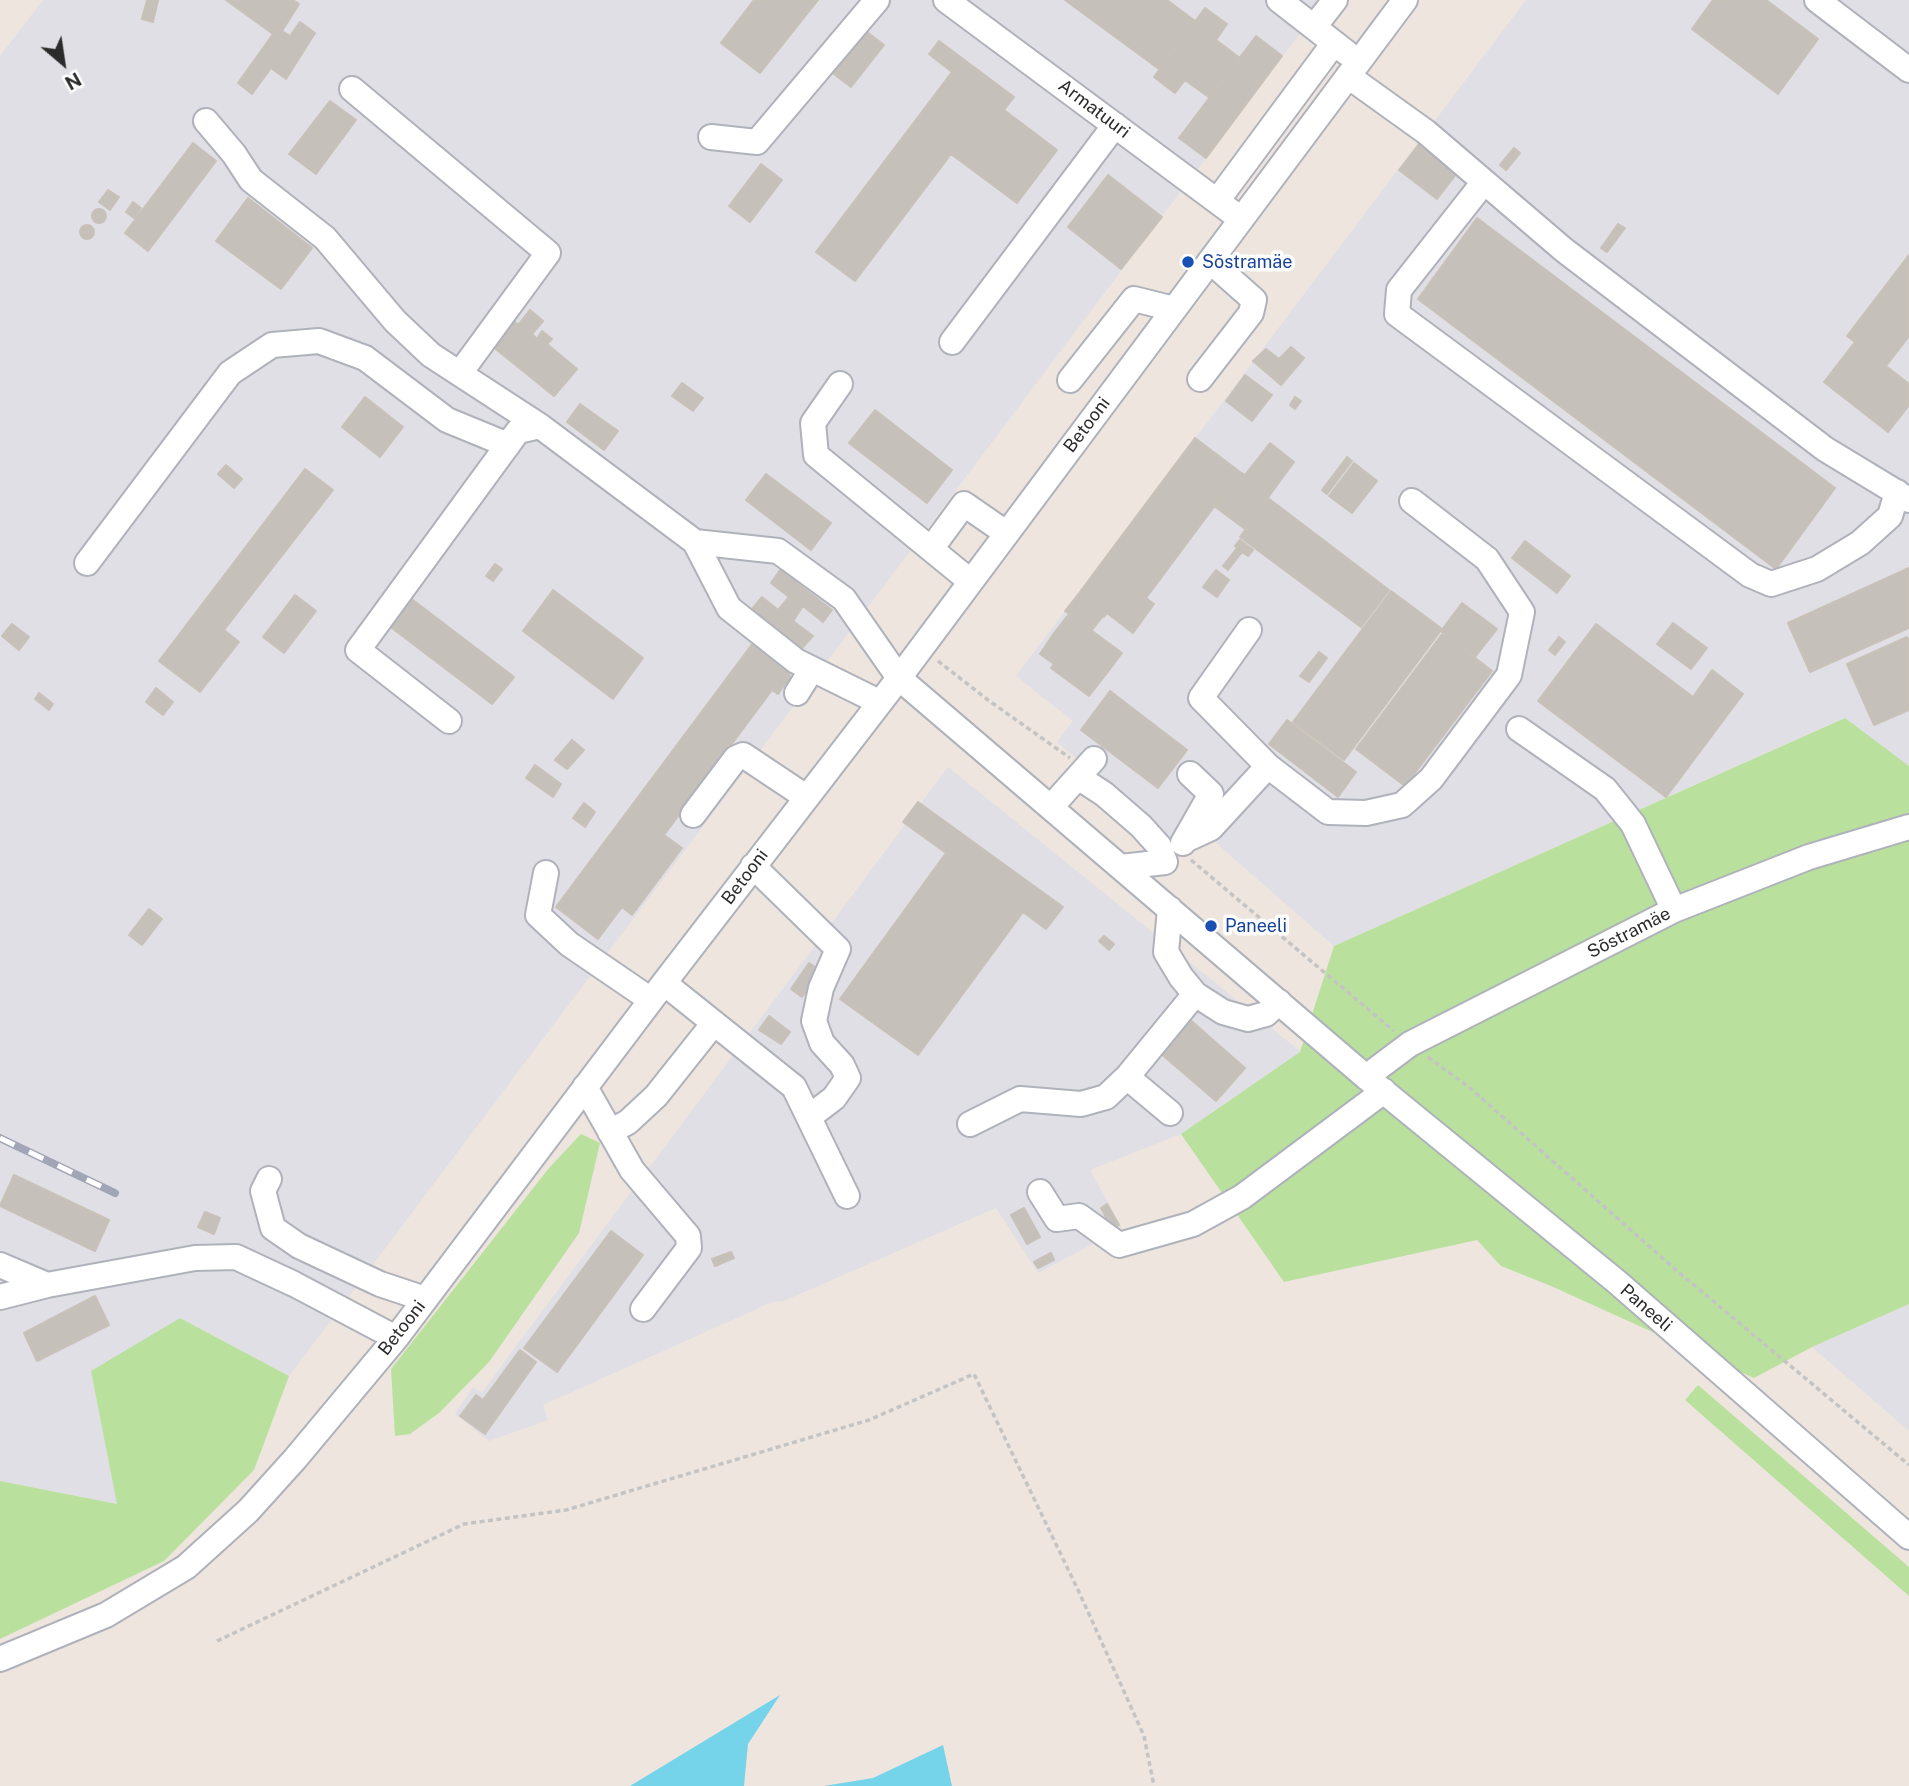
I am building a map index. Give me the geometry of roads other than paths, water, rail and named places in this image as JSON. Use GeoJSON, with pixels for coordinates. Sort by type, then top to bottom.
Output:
{"type":"FeatureCollection","features":[{"type":"Feature","properties":{"kind":"street"},"geometry":{"type":"LineString","coordinates":[[711,137],[757,142],[877,0]]}},
{"type":"Feature","properties":{"kind":"street","name":"Armatuuri"},"geometry":{"type":"LineString","coordinates":[[946,0],[1241,219]]}},
{"type":"Feature","properties":{"kind":"street"},"geometry":{"type":"LineString","coordinates":[[1279,0],[1335,43],[1353,69],[1564,250],[1825,449],[1903,496],[1889,516],[1860,543],[1816,569],[1771,584],[1750,575],[1397,314],[1399,290],[1484,182]]}},
{"type":"Feature","properties":{"kind":"street"},"geometry":{"type":"LineString","coordinates":[[1314,27],[1335,0]]}},
{"type":"Feature","properties":{"kind":"street","name":"Betooni"},"geometry":{"type":"LineString","coordinates":[[0,1660],[106,1615],[186,1567],[248,1511],[295,1459],[396,1338],[657,991],[899,678],[1405,0]]}},
{"type":"Feature","properties":{"kind":"street"},"geometry":{"type":"LineString","coordinates":[[1816,0],[1909,70]]}},
{"type":"Feature","properties":{"kind":"street"},"geometry":{"type":"LineString","coordinates":[[1217,201],[1335,43]]}},
{"type":"Feature","properties":{"kind":"street"},"geometry":{"type":"LineString","coordinates":[[352,89],[548,253],[460,373]]}},
{"type":"Feature","properties":{"kind":"street"},"geometry":{"type":"LineString","coordinates":[[206,121],[234,154],[251,180],[325,238],[394,321],[432,355],[540,425],[695,542],[729,608],[796,661],[879,702]]}},
{"type":"Feature","properties":{"kind":"street"},"geometry":{"type":"LineString","coordinates":[[952,342],[1115,125]]}},
{"type":"Feature","properties":{"kind":"street"},"geometry":{"type":"LineString","coordinates":[[1200,379],[1251,313],[1254,300],[1210,261]]}},
{"type":"Feature","properties":{"kind":"street"},"geometry":{"type":"LineString","coordinates":[[1070,380],[1133,299],[1174,309]]}},
{"type":"Feature","properties":{"kind":"street"},"geometry":{"type":"LineString","coordinates":[[87,563],[230,373],[272,345],[319,341],[365,358],[447,420],[508,445]]}},
{"type":"Feature","properties":{"kind":"street"},"geometry":{"type":"LineString","coordinates":[[840,384],[813,423],[816,455],[970,580]]}},
{"type":"Feature","properties":{"kind":"street"},"geometry":{"type":"LineString","coordinates":[[449,721],[358,650],[518,431],[540,425]]}},
{"type":"Feature","properties":{"kind":"street"},"geometry":{"type":"LineString","coordinates":[[1250,630],[1200,698],[1268,766],[1328,812],[1366,813],[1402,805],[1431,779],[1508,675],[1522,612],[1487,559],[1412,501]]}},
{"type":"Feature","properties":{"kind":"street"},"geometry":{"type":"LineString","coordinates":[[931,549],[964,504],[1006,533]]}},
{"type":"Feature","properties":{"kind":"street","name":"Paneeli"},"geometry":{"type":"LineString","coordinates":[[695,542],[778,551],[844,599],[899,678],[1375,1084],[1617,1282],[1909,1538]]}},
{"type":"Feature","properties":{"kind":"street"},"geometry":{"type":"LineString","coordinates":[[797,693],[812,669]]}},
{"type":"Feature","properties":{"kind":"street"},"geometry":{"type":"LineString","coordinates":[[1519,729],[1605,789],[1633,824],[1674,910]]}},
{"type":"Feature","properties":{"kind":"street"},"geometry":{"type":"LineString","coordinates":[[693,815],[736,758],[743,755],[806,797]]}},
{"type":"Feature","properties":{"kind":"street"},"geometry":{"type":"LineString","coordinates":[[1051,807],[1094,758]]}},
{"type":"Feature","properties":{"kind":"street"},"geometry":{"type":"LineString","coordinates":[[1185,840],[1211,828],[1268,766]]}},
{"type":"Feature","properties":{"kind":"street"},"geometry":{"type":"LineString","coordinates":[[1121,867],[1165,862],[1185,840],[1211,794],[1190,774]]}},
{"type":"Feature","properties":{"kind":"street"},"geometry":{"type":"LineString","coordinates":[[1078,777],[1104,794],[1141,826],[1158,846],[1165,862],[1166,952],[1195,994],[1223,1012],[1248,1019],[1266,1014],[1279,1002]]}},
{"type":"Feature","properties":{"kind":"street","name":"Sõstramäe"},"geometry":{"type":"LineString","coordinates":[[1040,1192],[1057,1219],[1079,1216],[1119,1245],[1193,1224],[1242,1197],[1375,1084],[1410,1044],[1674,910],[1809,857],[1909,827]]}},
{"type":"Feature","properties":{"kind":"street"},"geometry":{"type":"LineString","coordinates":[[753,866],[838,949],[821,988],[814,1021],[821,1043],[842,1065],[848,1078],[834,1098],[809,1117]]}},
{"type":"Feature","properties":{"kind":"street"},"geometry":{"type":"LineString","coordinates":[[546,873],[538,915],[569,944],[714,1023],[794,1087],[847,1196]]}},
{"type":"Feature","properties":{"kind":"street"},"geometry":{"type":"LineString","coordinates":[[970,1125],[1020,1099],[1081,1104],[1106,1097],[1127,1077],[1195,994]]}},
{"type":"Feature","properties":{"kind":"street"},"geometry":{"type":"LineString","coordinates":[[610,1132],[628,1122],[656,1096],[714,1023]]}},
{"type":"Feature","properties":{"kind":"street"},"geometry":{"type":"LineString","coordinates":[[1127,1077],[1170,1113]]}},
{"type":"Feature","properties":{"kind":"street"},"geometry":{"type":"LineString","coordinates":[[585,1087],[632,1170],[688,1236],[689,1248],[643,1309]]}},
{"type":"Feature","properties":{"kind":"street"},"geometry":{"type":"LineString","coordinates":[[269,1179],[263,1191],[273,1228],[299,1246],[380,1284],[425,1299]]}},
{"type":"Feature","properties":{"kind":"street"},"geometry":{"type":"LineString","coordinates":[[0,1297],[47,1285],[195,1258],[236,1257],[294,1284],[396,1338]]}},
{"type":"Feature","properties":{"kind":"street"},"geometry":{"type":"LineString","coordinates":[[0,1265],[47,1285]]}},
{"type":"Feature","properties":{"kind":"water"},"geometry":{"type":"Polygon","coordinates":[[[780,1695],[748,1744],[744,1786],[630,1786],[780,1695]]]}},
{"type":"Feature","properties":{"kind":"water"},"geometry":{"type":"Polygon","coordinates":[[[943,1745],[952,1786],[824,1786],[873,1778],[943,1745]]]}},
{"type":"Feature","properties":{"kind":"railway"},"geometry":{"type":"LineString","coordinates":[[0,1138],[115,1193]]}},
{"type":"Feature","properties":{"kind":"place","name":"Sõstramäe"},"geometry":{"type":"Point","coordinates":[1188,262]}},
{"type":"Feature","properties":{"kind":"place","name":"Paneeli"},"geometry":{"type":"Point","coordinates":[1211,926]}}]}
